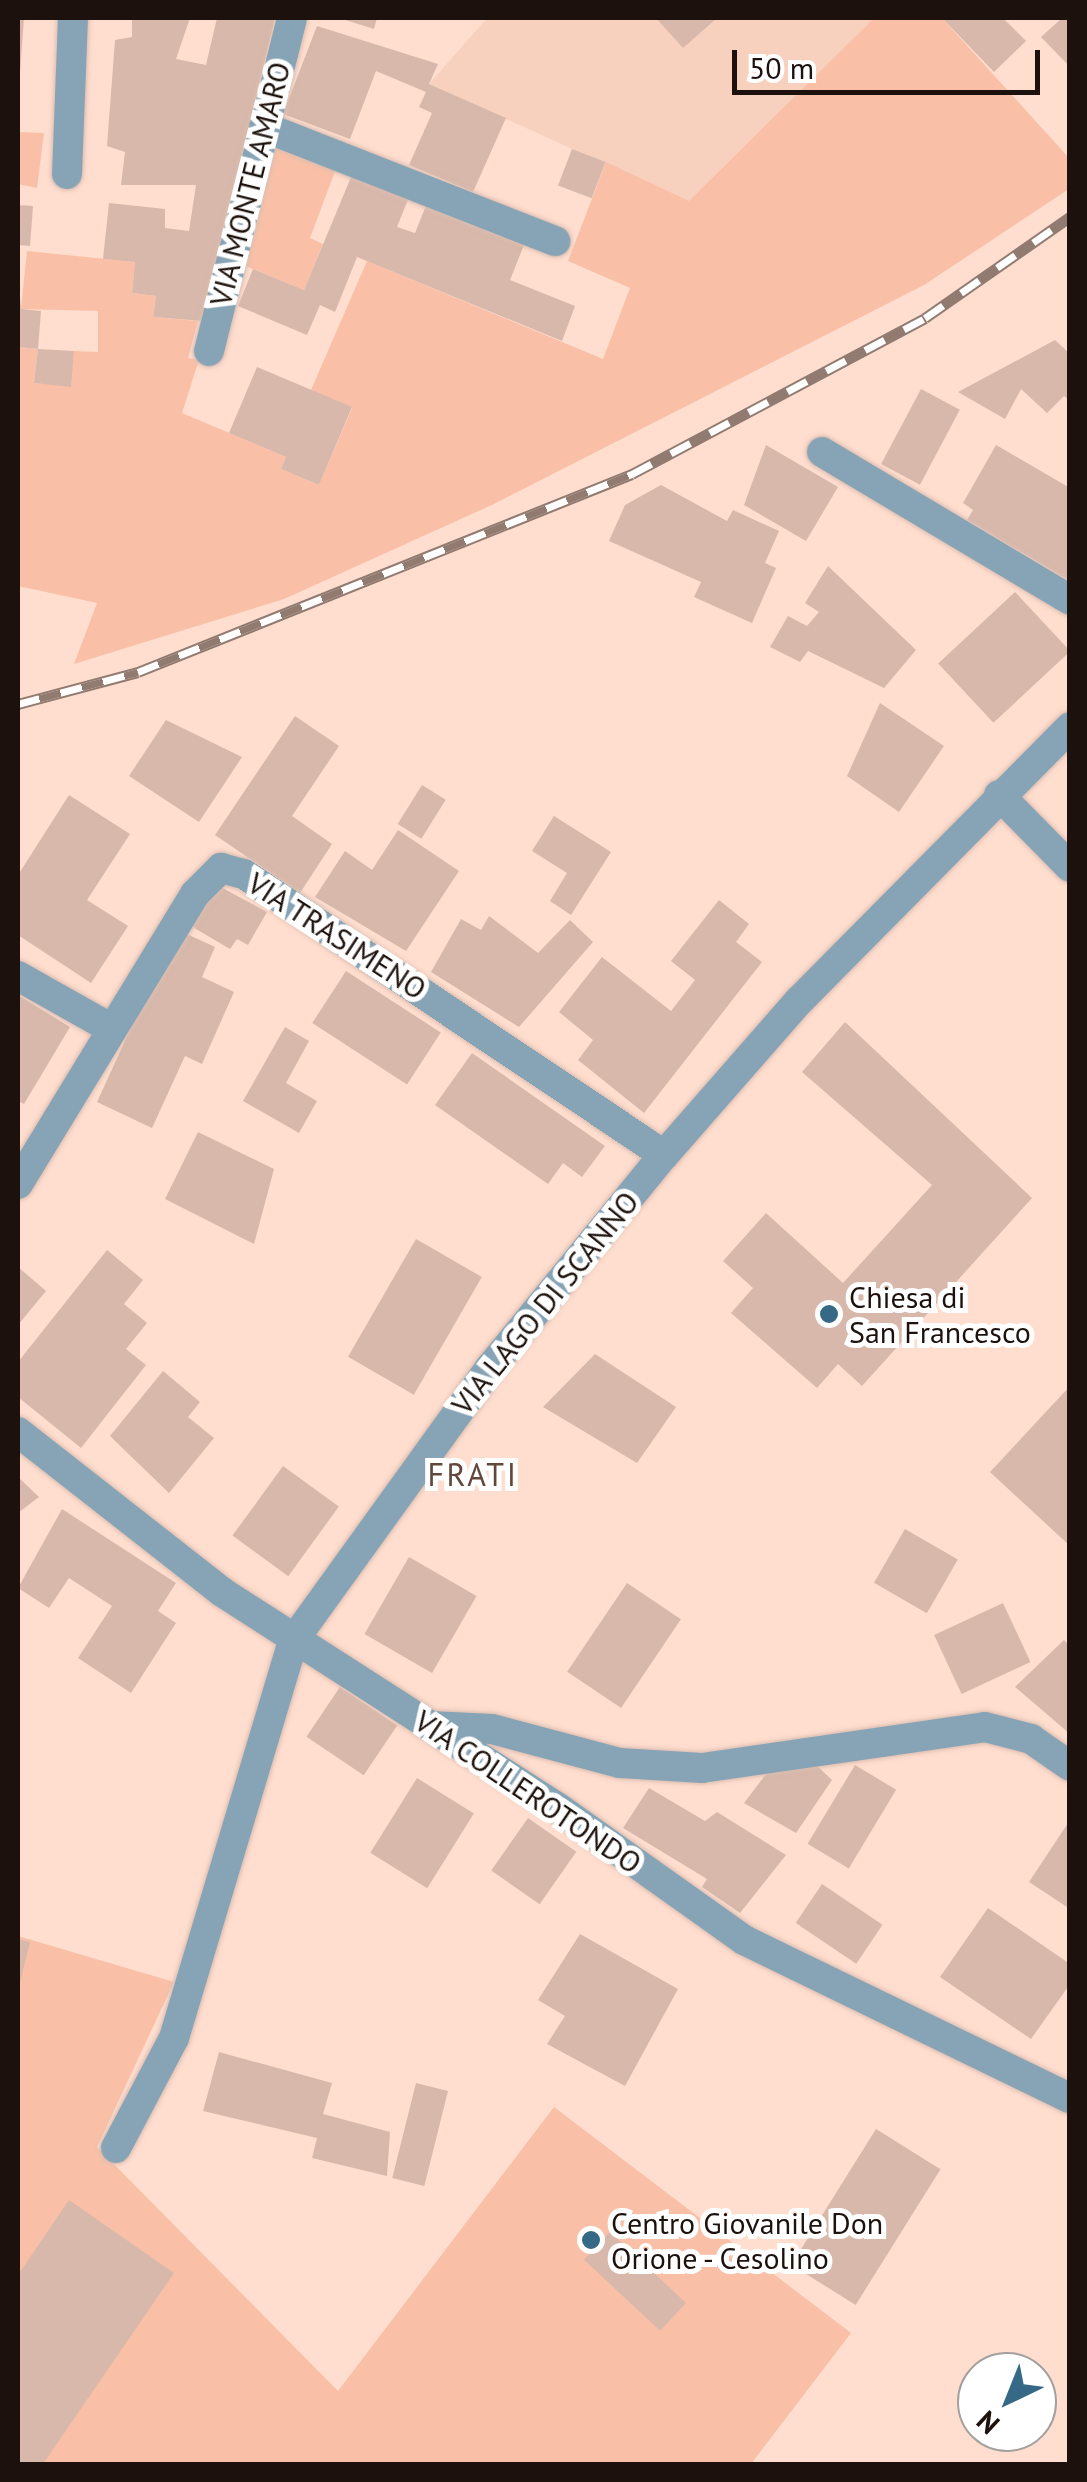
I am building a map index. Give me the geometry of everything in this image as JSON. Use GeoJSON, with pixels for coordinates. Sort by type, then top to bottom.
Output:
{"type":"FeatureCollection","features":[{"type":"Feature","properties":{"kind":"street"},"geometry":{"type":"LineString","coordinates":[[67,174],[73,18]]}},
{"type":"Feature","properties":{"kind":"street","name":"VIA MONTE AMARO"},"geometry":{"type":"LineString","coordinates":[[208,351],[292,18]]}},
{"type":"Feature","properties":{"kind":"street"},"geometry":{"type":"LineString","coordinates":[[264,127],[555,241]]}},
{"type":"Feature","properties":{"kind":"street"},"geometry":{"type":"LineString","coordinates":[[822,452],[1070,600]]}},
{"type":"Feature","properties":{"kind":"street","name":"VIA LAGO DI SCANNO"},"geometry":{"type":"LineString","coordinates":[[116,2148],[174,2038],[294,1640],[490,1368],[664,1154],[999,796],[1070,727]]}},
{"type":"Feature","properties":{"kind":"street"},"geometry":{"type":"LineString","coordinates":[[999,796],[1070,867]]}},
{"type":"Feature","properties":{"kind":"street","name":"VIA TRASIMENO"},"geometry":{"type":"LineString","coordinates":[[18,1184],[195,894],[232,868],[664,1154]]}},
{"type":"Feature","properties":{"kind":"street"},"geometry":{"type":"LineString","coordinates":[[18,976],[112,1029]]}},
{"type":"Feature","properties":{"kind":"street","name":"VIA COLLEROTONDO"},"geometry":{"type":"LineString","coordinates":[[18,1432],[294,1640],[430,1726],[794,1970],[1070,2098]]}},
{"type":"Feature","properties":{"kind":"street"},"geometry":{"type":"LineString","coordinates":[[430,1726],[492,1728],[620,1763],[702,1768],[985,1727],[1031,1739],[1070,1766]]}},
{"type":"Feature","properties":{"kind":"shaded area"},"geometry":{"type":"Polygon","coordinates":[[[487,18],[874,18],[689,202],[429,84],[487,18]]]}},
{"type":"Feature","properties":{"kind":"shaded area"},"geometry":{"type":"Polygon","coordinates":[[[874,18],[942,18],[1069,158],[1069,189],[924,285],[494,504],[284,599],[74,664],[97,603],[18,586],[18,347],[38,349],[34,383],[70,386],[74,351],[98,352],[98,311],[21,309],[27,251],[135,262],[132,293],[156,296],[153,317],[198,321],[188,358],[199,360],[182,413],[286,457],[281,469],[319,485],[352,408],[311,390],[367,261],[603,359],[630,288],[568,261],[606,162],[689,201],[874,18]]]}},
{"type":"Feature","properties":{"kind":"shaded area"},"geometry":{"type":"Polygon","coordinates":[[[18,132],[44,133],[37,188],[18,184],[18,132]]]}},
{"type":"Feature","properties":{"kind":"shaded area"},"geometry":{"type":"Polygon","coordinates":[[[270,137],[337,166],[310,238],[323,244],[304,290],[236,262],[270,137]]]}},
{"type":"Feature","properties":{"kind":"shaded area","name":"Centro Giovanile Don Orione - Cesolino"},"geometry":{"type":"Polygon","coordinates":[[[18,1936],[174,1982],[97,2147],[338,2391],[554,2107],[851,2333],[751,2464],[18,2464],[18,1936]]]}},
{"type":"Feature","properties":{"kind":"building"},"geometry":{"type":"Polygon","coordinates":[[[18,18],[24,18],[20,73],[18,73],[18,18]]]}},
{"type":"Feature","properties":{"kind":"building"},"geometry":{"type":"Polygon","coordinates":[[[132,18],[190,18],[176,59],[206,65],[217,18],[275,18],[202,321],[153,317],[156,296],[132,293],[135,262],[103,259],[109,203],[165,209],[165,228],[189,231],[196,185],[121,185],[125,152],[107,146],[115,40],[132,37],[132,18]]]}},
{"type":"Feature","properties":{"kind":"building"},"geometry":{"type":"Polygon","coordinates":[[[339,18],[377,18],[374,29],[339,18]]]}},
{"type":"Feature","properties":{"kind":"building"},"geometry":{"type":"Polygon","coordinates":[[[656,18],[717,18],[683,48],[656,18]]]}},
{"type":"Feature","properties":{"kind":"building"},"geometry":{"type":"Polygon","coordinates":[[[942,18],[1003,18],[1026,41],[994,72],[942,18]]]}},
{"type":"Feature","properties":{"kind":"building"},"geometry":{"type":"Polygon","coordinates":[[[1062,18],[1070,18],[1070,67],[1041,37],[1062,18]]]}},
{"type":"Feature","properties":{"kind":"building"},"geometry":{"type":"Polygon","coordinates":[[[317,26],[438,64],[429,84],[506,118],[473,192],[409,165],[432,113],[419,107],[426,92],[376,71],[350,139],[283,114],[317,26]]]}},
{"type":"Feature","properties":{"kind":"building"},"geometry":{"type":"Polygon","coordinates":[[[572,149],[606,162],[592,198],[558,185],[572,149]]]}},
{"type":"Feature","properties":{"kind":"building"},"geometry":{"type":"Polygon","coordinates":[[[354,170],[411,192],[397,227],[415,233],[427,203],[526,240],[510,280],[575,306],[562,341],[357,257],[335,312],[320,305],[307,335],[238,306],[253,269],[304,290],[354,170]]]}},
{"type":"Feature","properties":{"kind":"building"},"geometry":{"type":"Polygon","coordinates":[[[18,205],[33,206],[30,246],[18,245],[18,205]]]}},
{"type":"Feature","properties":{"kind":"building"},"geometry":{"type":"Polygon","coordinates":[[[18,270],[21,309],[41,311],[38,349],[18,347],[18,270]]]}},
{"type":"Feature","properties":{"kind":"building"},"geometry":{"type":"Polygon","coordinates":[[[1055,340],[1070,354],[1070,401],[1064,396],[1047,413],[1021,389],[1005,419],[958,392],[1055,340]]]}},
{"type":"Feature","properties":{"kind":"building"},"geometry":{"type":"Polygon","coordinates":[[[38,349],[74,351],[71,387],[34,383],[38,349]]]}},
{"type":"Feature","properties":{"kind":"building"},"geometry":{"type":"Polygon","coordinates":[[[257,367],[352,407],[319,485],[281,469],[286,457],[229,433],[257,367]]]}},
{"type":"Feature","properties":{"kind":"building"},"geometry":{"type":"Polygon","coordinates":[[[921,389],[960,410],[920,485],[881,464],[921,389]]]}},
{"type":"Feature","properties":{"kind":"building"},"geometry":{"type":"Polygon","coordinates":[[[766,445],[838,487],[806,541],[744,505],[766,445]]]}},
{"type":"Feature","properties":{"kind":"building"},"geometry":{"type":"Polygon","coordinates":[[[996,445],[1070,488],[1070,581],[967,520],[973,510],[963,503],[996,445]]]}},
{"type":"Feature","properties":{"kind":"building"},"geometry":{"type":"Polygon","coordinates":[[[661,485],[727,521],[733,510],[779,531],[765,563],[776,568],[752,623],[694,597],[701,582],[609,541],[625,505],[661,485]]]}},
{"type":"Feature","properties":{"kind":"building"},"geometry":{"type":"Polygon","coordinates":[[[828,566],[916,650],[884,688],[808,651],[800,662],[770,647],[788,616],[807,626],[819,612],[805,603],[828,566]]]}},
{"type":"Feature","properties":{"kind":"building"},"geometry":{"type":"Polygon","coordinates":[[[1015,592],[1070,651],[993,723],[938,664],[1015,592]]]}},
{"type":"Feature","properties":{"kind":"building"},"geometry":{"type":"Polygon","coordinates":[[[880,703],[944,746],[899,812],[847,776],[880,703]]]}},
{"type":"Feature","properties":{"kind":"building"},"geometry":{"type":"Polygon","coordinates":[[[295,716],[339,746],[292,816],[332,844],[300,893],[215,835],[295,716]]]}},
{"type":"Feature","properties":{"kind":"building"},"geometry":{"type":"Polygon","coordinates":[[[166,720],[242,757],[199,822],[129,776],[166,720]]]}},
{"type":"Feature","properties":{"kind":"building"},"geometry":{"type":"Polygon","coordinates":[[[422,785],[446,800],[421,839],[398,824],[422,785]]]}},
{"type":"Feature","properties":{"kind":"building"},"geometry":{"type":"Polygon","coordinates":[[[69,795],[130,834],[87,900],[128,926],[91,983],[18,935],[18,875],[69,795]]]}},
{"type":"Feature","properties":{"kind":"building"},"geometry":{"type":"Polygon","coordinates":[[[554,816],[611,852],[571,915],[550,901],[567,873],[532,851],[554,816]]]}},
{"type":"Feature","properties":{"kind":"building"},"geometry":{"type":"Polygon","coordinates":[[[398,830],[459,871],[406,951],[315,897],[345,851],[372,870],[398,830]]]}},
{"type":"Feature","properties":{"kind":"building"},"geometry":{"type":"Polygon","coordinates":[[[215,884],[267,912],[248,945],[237,939],[230,949],[191,926],[215,884]]]}},
{"type":"Feature","properties":{"kind":"building"},"geometry":{"type":"Polygon","coordinates":[[[719,900],[749,924],[736,942],[762,962],[644,1113],[578,1060],[593,1040],[559,1012],[602,957],[671,1011],[695,980],[671,961],[719,900]]]}},
{"type":"Feature","properties":{"kind":"building"},"geometry":{"type":"Polygon","coordinates":[[[489,916],[538,953],[570,920],[593,942],[519,1027],[431,972],[461,919],[481,930],[489,916]]]}},
{"type":"Feature","properties":{"kind":"building"},"geometry":{"type":"Polygon","coordinates":[[[176,929],[215,947],[202,977],[234,992],[202,1064],[185,1056],[152,1128],[97,1102],[176,929]]]}},
{"type":"Feature","properties":{"kind":"building"},"geometry":{"type":"Polygon","coordinates":[[[346,971],[441,1033],[407,1085],[312,1023],[346,971]]]}},
{"type":"Feature","properties":{"kind":"building"},"geometry":{"type":"Polygon","coordinates":[[[18,995],[70,1027],[24,1104],[18,1101],[18,995]]]}},
{"type":"Feature","properties":{"kind":"building"},"geometry":{"type":"Polygon","coordinates":[[[845,1022],[1032,1198],[862,1386],[838,1364],[817,1388],[731,1313],[753,1288],[723,1261],[766,1213],[843,1283],[932,1185],[802,1072],[845,1022]]]}},
{"type":"Feature","properties":{"kind":"building"},"geometry":{"type":"Polygon","coordinates":[[[285,1027],[309,1041],[286,1083],[317,1101],[299,1133],[243,1101],[285,1027]]]}},
{"type":"Feature","properties":{"kind":"building"},"geometry":{"type":"Polygon","coordinates":[[[472,1053],[605,1146],[582,1177],[563,1163],[548,1184],[435,1105],[472,1053]]]}},
{"type":"Feature","properties":{"kind":"building"},"geometry":{"type":"Polygon","coordinates":[[[198,1132],[274,1169],[254,1244],[165,1199],[198,1132]]]}},
{"type":"Feature","properties":{"kind":"building"},"geometry":{"type":"Polygon","coordinates":[[[416,1239],[482,1277],[414,1395],[348,1357],[416,1239]]]}},
{"type":"Feature","properties":{"kind":"building"},"geometry":{"type":"Polygon","coordinates":[[[107,1250],[143,1280],[124,1304],[147,1323],[126,1349],[146,1365],[81,1448],[18,1397],[18,1362],[107,1250]]]}},
{"type":"Feature","properties":{"kind":"building"},"geometry":{"type":"Polygon","coordinates":[[[18,1267],[46,1291],[18,1325],[18,1267]]]}},
{"type":"Feature","properties":{"kind":"building"},"geometry":{"type":"Polygon","coordinates":[[[595,1354],[676,1407],[637,1463],[543,1407],[595,1354]]]}},
{"type":"Feature","properties":{"kind":"building"},"geometry":{"type":"Polygon","coordinates":[[[163,1371],[200,1402],[188,1417],[214,1438],[169,1493],[110,1436],[163,1371]]]}},
{"type":"Feature","properties":{"kind":"building"},"geometry":{"type":"Polygon","coordinates":[[[1070,1386],[1070,1546],[990,1472],[1070,1386]]]}},
{"type":"Feature","properties":{"kind":"building"},"geometry":{"type":"Polygon","coordinates":[[[283,1466],[339,1507],[288,1576],[232,1536],[283,1466]]]}},
{"type":"Feature","properties":{"kind":"building"},"geometry":{"type":"Polygon","coordinates":[[[18,1477],[39,1497],[18,1513],[18,1477]]]}},
{"type":"Feature","properties":{"kind":"building"},"geometry":{"type":"Polygon","coordinates":[[[62,1509],[176,1583],[158,1611],[176,1623],[131,1693],[78,1658],[112,1606],[69,1578],[49,1608],[18,1588],[62,1509]]]}},
{"type":"Feature","properties":{"kind":"building"},"geometry":{"type":"Polygon","coordinates":[[[905,1529],[958,1560],[927,1613],[874,1583],[905,1529]]]}},
{"type":"Feature","properties":{"kind":"building"},"geometry":{"type":"Polygon","coordinates":[[[409,1557],[477,1596],[432,1673],[365,1634],[409,1557]]]}},
{"type":"Feature","properties":{"kind":"building"},"geometry":{"type":"Polygon","coordinates":[[[627,1583],[681,1619],[621,1708],[567,1672],[627,1583]]]}},
{"type":"Feature","properties":{"kind":"building"},"geometry":{"type":"Polygon","coordinates":[[[1003,1603],[1030,1662],[962,1694],[934,1635],[1003,1603]]]}},
{"type":"Feature","properties":{"kind":"building"},"geometry":{"type":"Polygon","coordinates":[[[1064,1640],[1070,1646],[1070,1734],[1015,1687],[1064,1640]]]}},
{"type":"Feature","properties":{"kind":"building"},"geometry":{"type":"Polygon","coordinates":[[[340,1687],[397,1726],[364,1775],[306,1737],[340,1687]]]}},
{"type":"Feature","properties":{"kind":"building"},"geometry":{"type":"Polygon","coordinates":[[[814,1763],[832,1780],[796,1833],[744,1803],[766,1774],[814,1763]]]}},
{"type":"Feature","properties":{"kind":"building"},"geometry":{"type":"Polygon","coordinates":[[[855,1765],[896,1790],[849,1869],[808,1844],[855,1765]]]}},
{"type":"Feature","properties":{"kind":"building"},"geometry":{"type":"Polygon","coordinates":[[[417,1778],[474,1814],[427,1888],[370,1853],[417,1778]]]}},
{"type":"Feature","properties":{"kind":"building"},"geometry":{"type":"Polygon","coordinates":[[[649,1788],[705,1821],[717,1812],[786,1855],[740,1913],[702,1887],[707,1879],[623,1828],[649,1788]]]}},
{"type":"Feature","properties":{"kind":"building"},"geometry":{"type":"Polygon","coordinates":[[[528,1818],[576,1852],[540,1904],[491,1870],[528,1818]]]}},
{"type":"Feature","properties":{"kind":"building"},"geometry":{"type":"Polygon","coordinates":[[[1070,1820],[1070,1909],[1029,1882],[1070,1820]]]}},
{"type":"Feature","properties":{"kind":"building"},"geometry":{"type":"Polygon","coordinates":[[[822,1884],[883,1925],[856,1964],[796,1923],[822,1884]]]}},
{"type":"Feature","properties":{"kind":"building"},"geometry":{"type":"Polygon","coordinates":[[[988,1908],[1070,1964],[1070,1984],[1031,2039],[940,1977],[988,1908]]]}},
{"type":"Feature","properties":{"kind":"building"},"geometry":{"type":"Polygon","coordinates":[[[580,1934],[678,1989],[625,2086],[547,2044],[565,2016],[538,2000],[580,1934]]]}},
{"type":"Feature","properties":{"kind":"building"},"geometry":{"type":"Polygon","coordinates":[[[18,1939],[30,1942],[19,1987],[18,1987],[18,1939]]]}},
{"type":"Feature","properties":{"kind":"building"},"geometry":{"type":"Polygon","coordinates":[[[219,2052],[332,2083],[323,2114],[390,2132],[387,2176],[312,2158],[317,2138],[203,2111],[219,2052]]]}},
{"type":"Feature","properties":{"kind":"building"},"geometry":{"type":"Polygon","coordinates":[[[416,2083],[448,2091],[424,2186],[392,2178],[416,2083]]]}},
{"type":"Feature","properties":{"kind":"building"},"geometry":{"type":"Polygon","coordinates":[[[876,2129],[940,2169],[856,2305],[791,2265],[876,2129]]]}},
{"type":"Feature","properties":{"kind":"building"},"geometry":{"type":"Polygon","coordinates":[[[69,2200],[174,2273],[43,2464],[18,2464],[18,2275],[69,2200]]]}},
{"type":"Feature","properties":{"kind":"building"},"geometry":{"type":"Polygon","coordinates":[[[610,2232],[686,2303],[660,2331],[584,2260],[610,2232]]]}},
{"type":"Feature","properties":{"kind":"railway"},"geometry":{"type":"LineString","coordinates":[[18,704],[138,672],[632,474],[925,318],[1070,217]]}},
{"type":"Feature","properties":{"kind":"place","name":"Chiesa di San Francesco"},"geometry":{"type":"Point","coordinates":[829,1314]}},
{"type":"Feature","properties":{"kind":"place","name":"Centro Giovanile Don Orione - Cesolino"},"geometry":{"type":"Point","coordinates":[591,2240]}},
{"type":"Feature","properties":{"kind":"district","name":"FRATI"},"geometry":{"type":"Point","coordinates":[473,1474]}}]}
